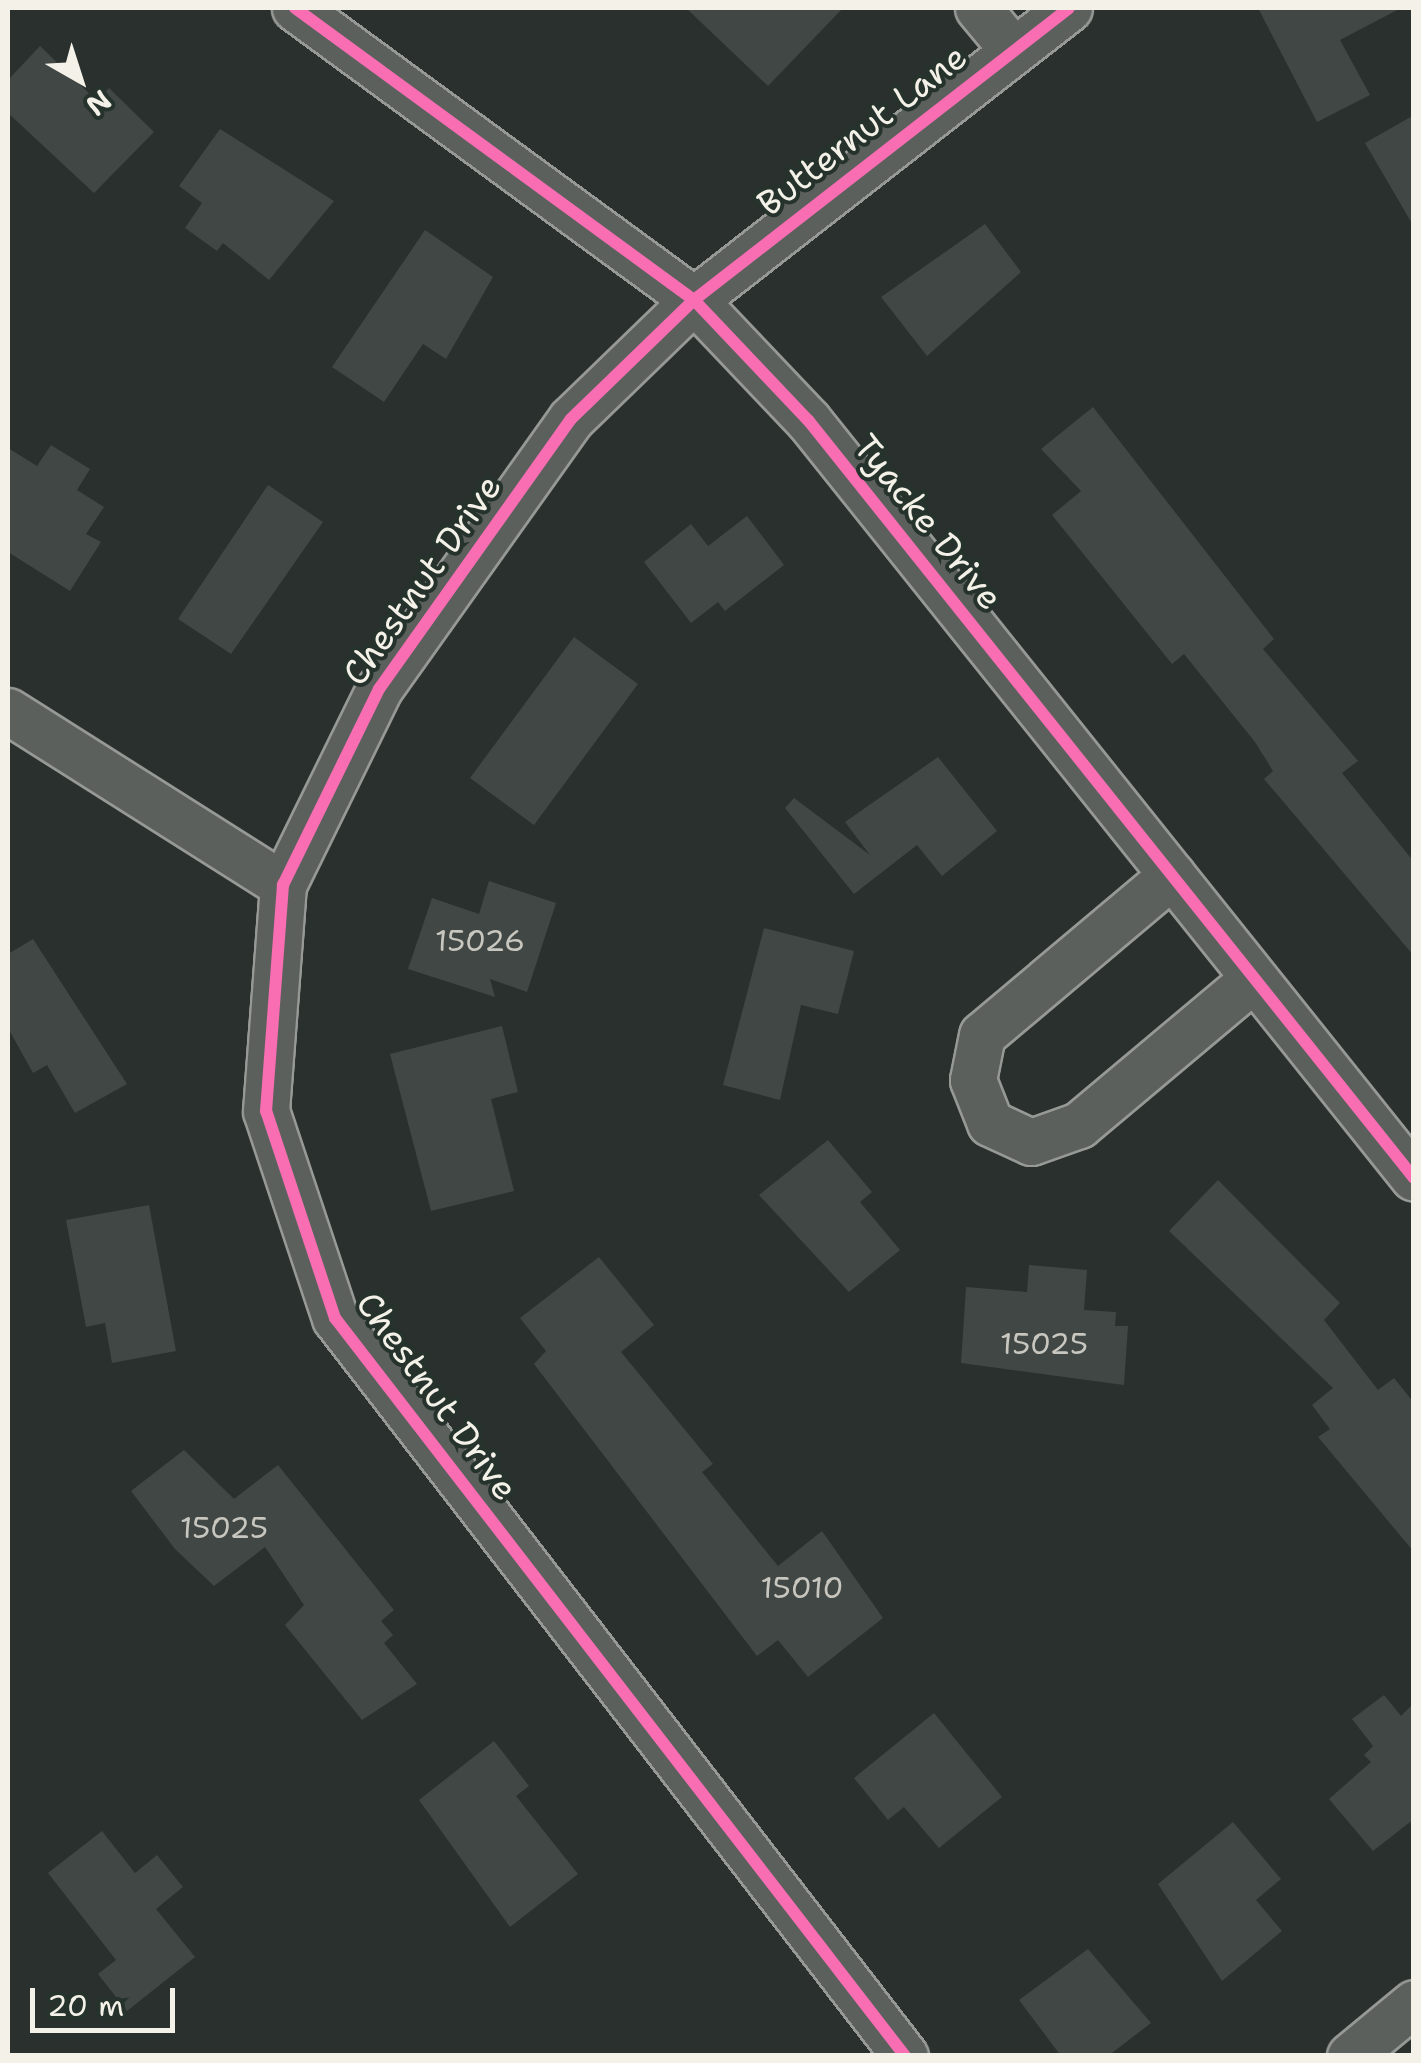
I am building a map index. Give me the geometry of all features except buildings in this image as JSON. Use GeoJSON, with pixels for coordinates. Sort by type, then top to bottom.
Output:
{"type":"FeatureCollection","features":[{"type":"Feature","properties":{"kind":"street","name":"Tyacke Drive"},"geometry":{"type":"LineString","coordinates":[[295,8],[694,300],[808,420],[1414,1178]]}},
{"type":"Feature","properties":{"kind":"street","name":"Butternut Lane"},"geometry":{"type":"LineString","coordinates":[[978,8],[1012,50]]}},
{"type":"Feature","properties":{"kind":"street","name":"Butternut Lane"},"geometry":{"type":"LineString","coordinates":[[694,300],[1068,8]]}},
{"type":"Feature","properties":{"kind":"street","name":"Chestnut Drive"},"geometry":{"type":"LineString","coordinates":[[694,300],[571,419],[378,689],[283,885],[266,1111],[335,1318],[905,2056]]}},
{"type":"Feature","properties":{"kind":"street"},"geometry":{"type":"LineString","coordinates":[[8,710],[283,885]]}},
{"type":"Feature","properties":{"kind":"street"},"geometry":{"type":"LineString","coordinates":[[1172,876],[982,1035],[972,1080],[990,1122],[1031,1142],[1079,1125],[1252,980]]}},
{"type":"Feature","properties":{"kind":"street"},"geometry":{"type":"LineString","coordinates":[[1350,2056],[1414,2003]]}},
{"type":"Feature","properties":{"kind":"cycle path"},"geometry":{"type":"LineString","coordinates":[[295,8],[694,300],[808,420],[1414,1178]]}},
{"type":"Feature","properties":{"kind":"cycle path"},"geometry":{"type":"LineString","coordinates":[[905,2056],[335,1318],[266,1111],[283,885],[379,689],[571,419],[694,300],[1069,8]]}}]}
